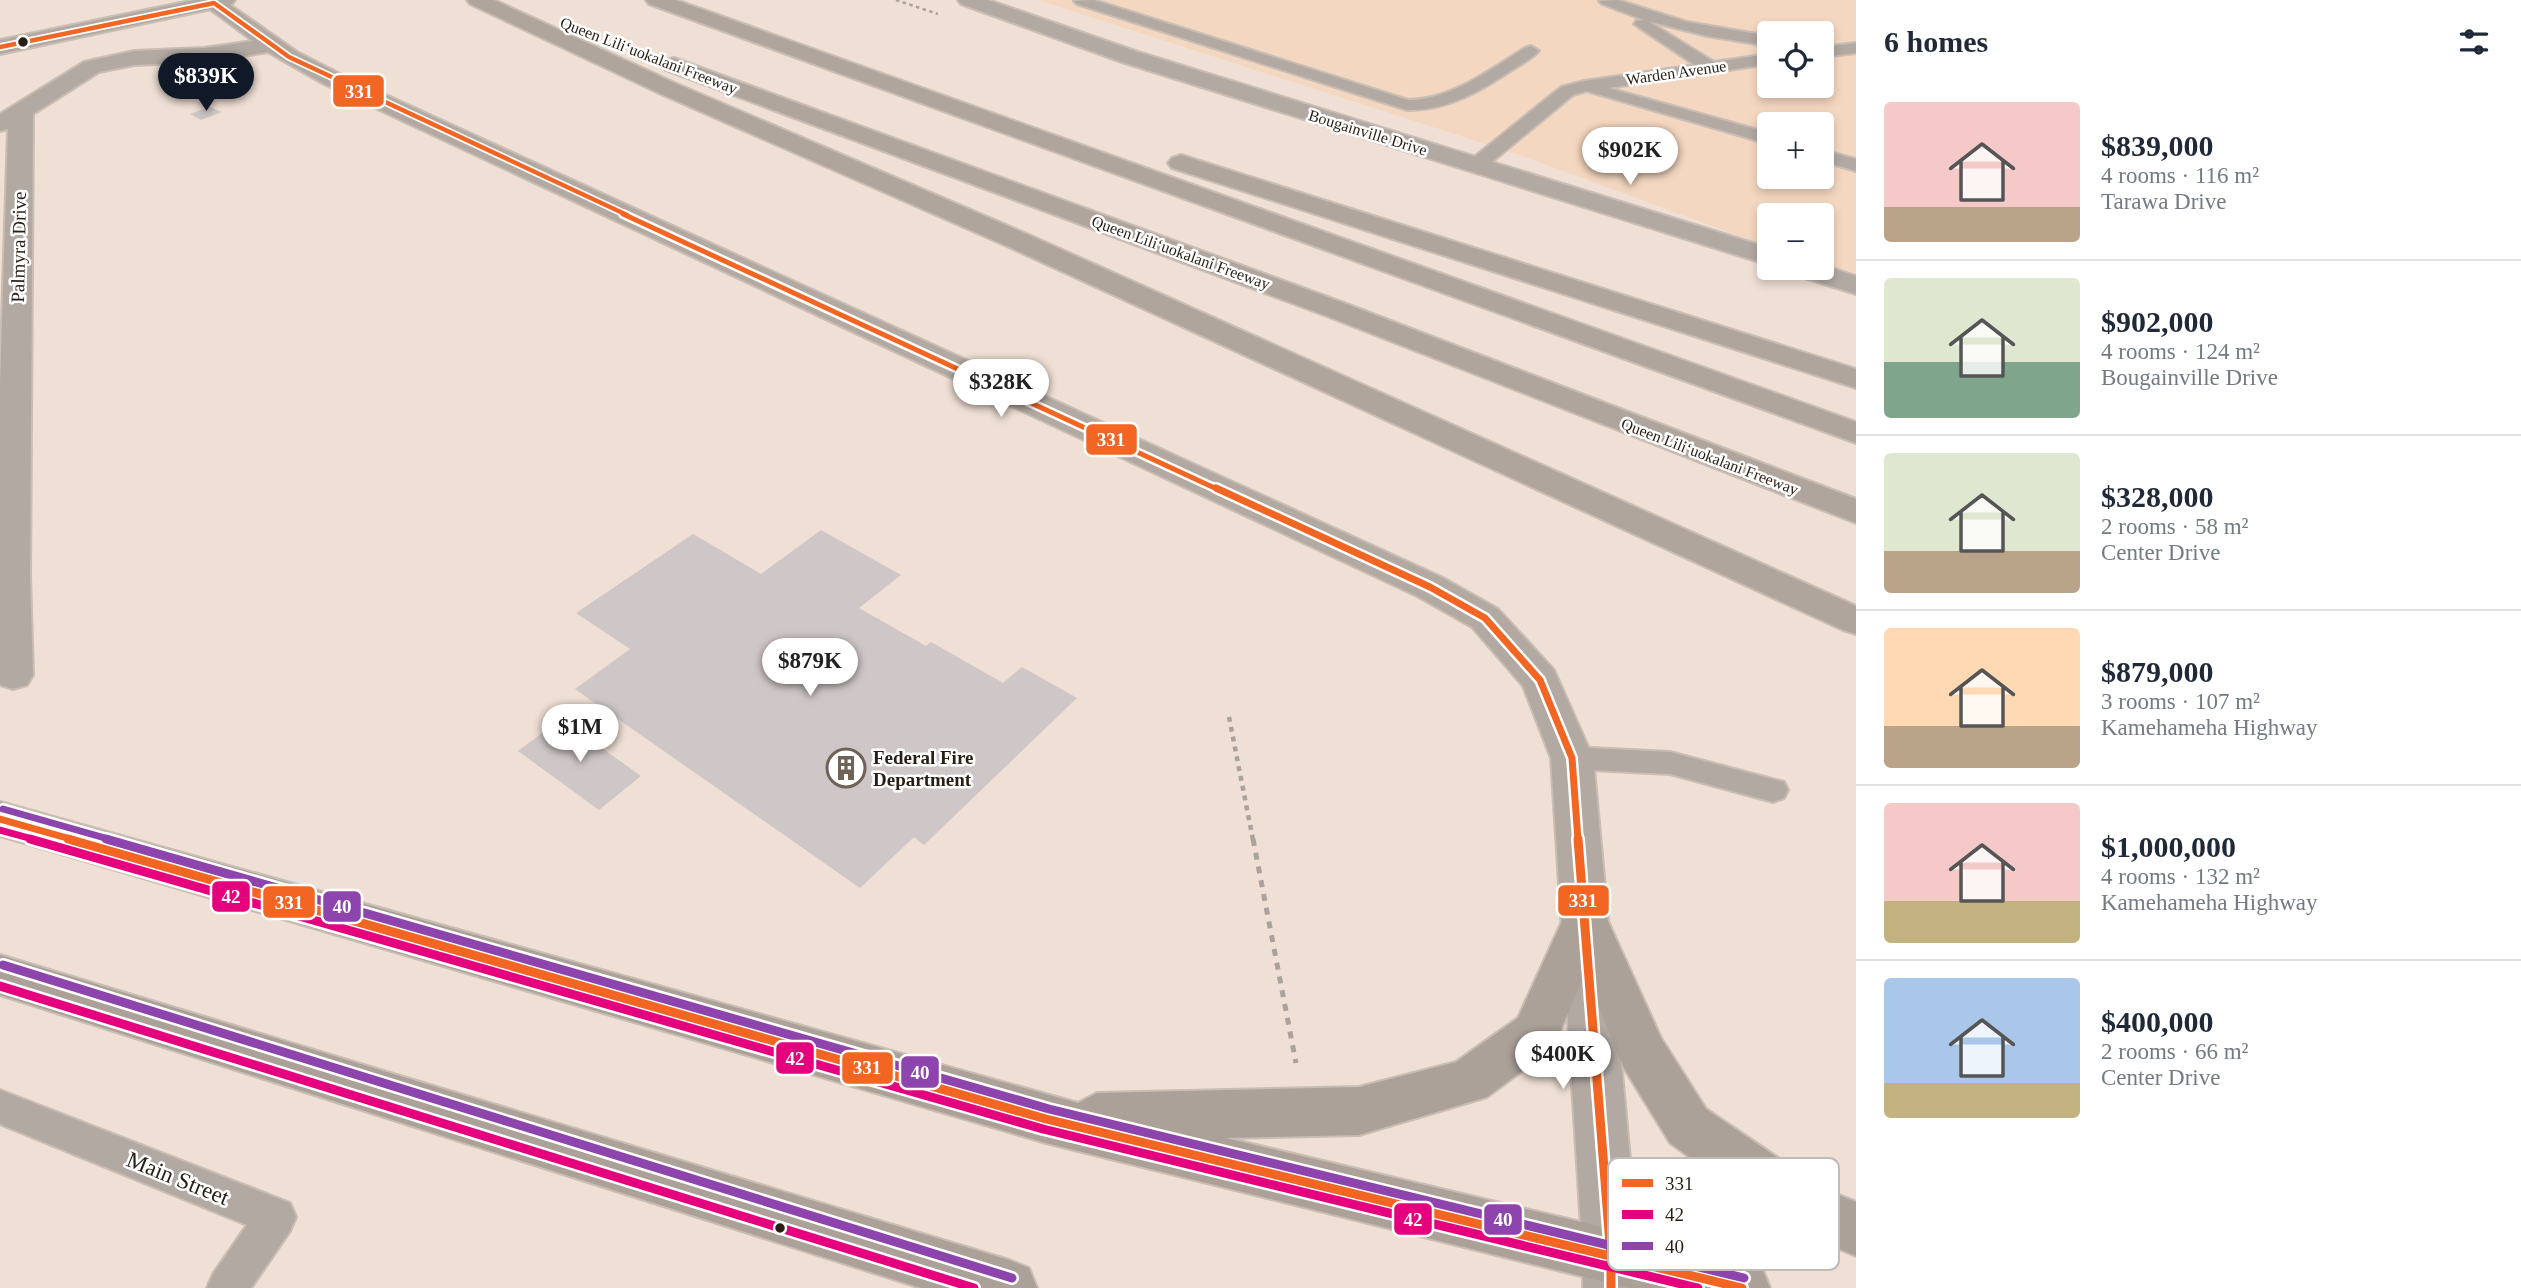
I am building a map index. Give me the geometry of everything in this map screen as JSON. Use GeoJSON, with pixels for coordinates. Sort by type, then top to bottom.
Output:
{"type":"FeatureCollection","features":[{"type":"Feature","properties":{"kind":"highway"},"geometry":{"type":"LineString","coordinates":[[477,0],[669,89],[1006,236],[1856,621]]}},
{"type":"Feature","properties":{"kind":"highway","name":"Queen Liliʻuokalani Freeway"},"geometry":{"type":"LineString","coordinates":[[502,0],[1334,309],[1856,512]]}},
{"type":"Feature","properties":{"kind":"highway"},"geometry":{"type":"LineString","coordinates":[[656,0],[1856,433]]}},
{"type":"Feature","properties":{"kind":"highway"},"geometry":{"type":"LineString","coordinates":[[670,0],[1856,379]]}},
{"type":"Feature","properties":{"kind":"main road"},"geometry":{"type":"LineString","coordinates":[[0,819],[1046,1119],[1611,1273],[1742,1288]]}},
{"type":"Feature","properties":{"kind":"main road"},"geometry":{"type":"LineString","coordinates":[[1046,1119],[1359,1111],[1469,1081],[1536,1032],[1585,919]]}},
{"type":"Feature","properties":{"kind":"main road"},"geometry":{"type":"LineString","coordinates":[[1585,919],[1642,1052],[1688,1126],[1734,1158]]}},
{"type":"Feature","properties":{"kind":"main road"},"geometry":{"type":"LineString","coordinates":[[0,975],[1009,1288]]}},
{"type":"Feature","properties":{"kind":"main road"},"geometry":{"type":"LineString","coordinates":[[1839,1222],[1856,1229]]}},
{"type":"Feature","properties":{"kind":"street"},"geometry":{"type":"LineString","coordinates":[[0,47],[219,1],[272,45],[332,79],[1441,593],[1485,618],[1540,680],[1572,758],[1608,1232]]}},
{"type":"Feature","properties":{"kind":"street","name":"Bougainville Drive"},"geometry":{"type":"LineString","coordinates":[[982,2],[1130,57],[1757,253]]}},
{"type":"Feature","properties":{"kind":"street"},"geometry":{"type":"LineString","coordinates":[[10,118],[92,67],[113,61],[204,55],[272,45]]}},
{"type":"Feature","properties":{"kind":"street","name":"Palmyra Drive"},"geometry":{"type":"LineString","coordinates":[[10,118],[6,576],[13,675]]}},
{"type":"Feature","properties":{"kind":"street"},"geometry":{"type":"LineString","coordinates":[[1834,278],[1856,285]]}},
{"type":"Feature","properties":{"kind":"lane"},"geometry":{"type":"LineString","coordinates":[[1085,0],[1082,1],[1407,105],[1421,107],[1439,104],[1531,51]]}},
{"type":"Feature","properties":{"kind":"lane"},"geometry":{"type":"LineString","coordinates":[[1605,1],[1646,18],[1721,35],[1757,40]]}},
{"type":"Feature","properties":{"kind":"lane"},"geometry":{"type":"LineString","coordinates":[[1605,1],[1710,67]]}},
{"type":"Feature","properties":{"kind":"lane"},"geometry":{"type":"LineString","coordinates":[[1834,50],[1856,48]]}},
{"type":"Feature","properties":{"kind":"lane","name":"Warden Avenue"},"geometry":{"type":"LineString","coordinates":[[1475,166],[1567,90],[1757,61]]}},
{"type":"Feature","properties":{"kind":"lane"},"geometry":{"type":"LineString","coordinates":[[1584,86],[1757,136]]}},
{"type":"Feature","properties":{"kind":"lane"},"geometry":{"type":"LineString","coordinates":[[1834,159],[1856,166]]}},
{"type":"Feature","properties":{"kind":"lane"},"geometry":{"type":"LineString","coordinates":[[1572,758],[1670,763],[1773,790]]}},
{"type":"Feature","properties":{"kind":"lane","name":"Main Street"},"geometry":{"type":"LineString","coordinates":[[0,1107],[276,1217],[227,1288]]}},
{"type":"Feature","properties":{"kind":"path"},"geometry":{"type":"LineString","coordinates":[[1229,717],[1297,1067]]}},
{"type":"Feature","properties":{"kind":"shaded area"},"geometry":{"type":"Polygon","coordinates":[[[1038,0],[1856,0],[1856,273],[1834,267],[1834,203],[1757,203],[1757,243],[1520,155],[1038,0]]]}},
{"type":"Feature","properties":{"kind":"building"},"geometry":{"type":"Polygon","coordinates":[[[210,107],[222,112],[201,120],[190,114],[210,107]]]}},
{"type":"Feature","properties":{"kind":"building","name":"Federal Fire Department"},"geometry":{"type":"Polygon","coordinates":[[[821,530],[901,575],[859,608],[926,646],[931,642],[1003,683],[1022,667],[1077,698],[924,845],[914,837],[860,888],[575,689],[630,649],[576,613],[693,534],[761,574],[821,530]]]}},
{"type":"Feature","properties":{"kind":"building"},"geometry":{"type":"Polygon","coordinates":[[[561,719],[641,776],[599,810],[518,751],[561,719]]]}},
{"type":"Feature","properties":{"kind":"transit line","name":"331"},"geometry":{"type":"LineString","coordinates":[[0,47],[214,3],[289,57],[332,79],[1430,587],[1485,618],[1540,680],[1572,758],[1608,1219]]}},
{"type":"Feature","properties":{"kind":"transit line","name":"40"},"geometry":{"type":"LineString","coordinates":[[3,809],[1049,1109],[1608,1245]]}},
{"type":"Feature","properties":{"kind":"transit line","name":"331"},"geometry":{"type":"LineString","coordinates":[[0,819],[1046,1119],[1608,1255]]}},
{"type":"Feature","properties":{"kind":"transit line","name":"42"},"geometry":{"type":"LineString","coordinates":[[0,830],[1043,1129],[1608,1266]]}},
{"type":"Feature","properties":{"kind":"transit line","name":"40"},"geometry":{"type":"LineString","coordinates":[[3,965],[1012,1278]]}},
{"type":"Feature","properties":{"kind":"transit line","name":"42"},"geometry":{"type":"LineString","coordinates":[[0,986],[974,1288]]}},
{"type":"Feature","properties":{"kind":"transit line","name":"331"},"geometry":{"type":"LineString","coordinates":[[1611,1270],[1611,1288]]}},
{"type":"Feature","properties":{"kind":"transit line","name":"42"},"geometry":{"type":"LineString","coordinates":[[1624,1270],[1698,1288]]}},
{"type":"Feature","properties":{"kind":"transit line","name":"331"},"geometry":{"type":"LineString","coordinates":[[1668,1270],[1742,1288]]}},
{"type":"Feature","properties":{"kind":"transit line","name":"40"},"geometry":{"type":"LineString","coordinates":[[1711,1270],[1744,1278]]}},
{"type":"Feature","properties":{"kind":"place","name":"Federal Fire Department"},"geometry":{"type":"Point","coordinates":[846,768]}}]}
